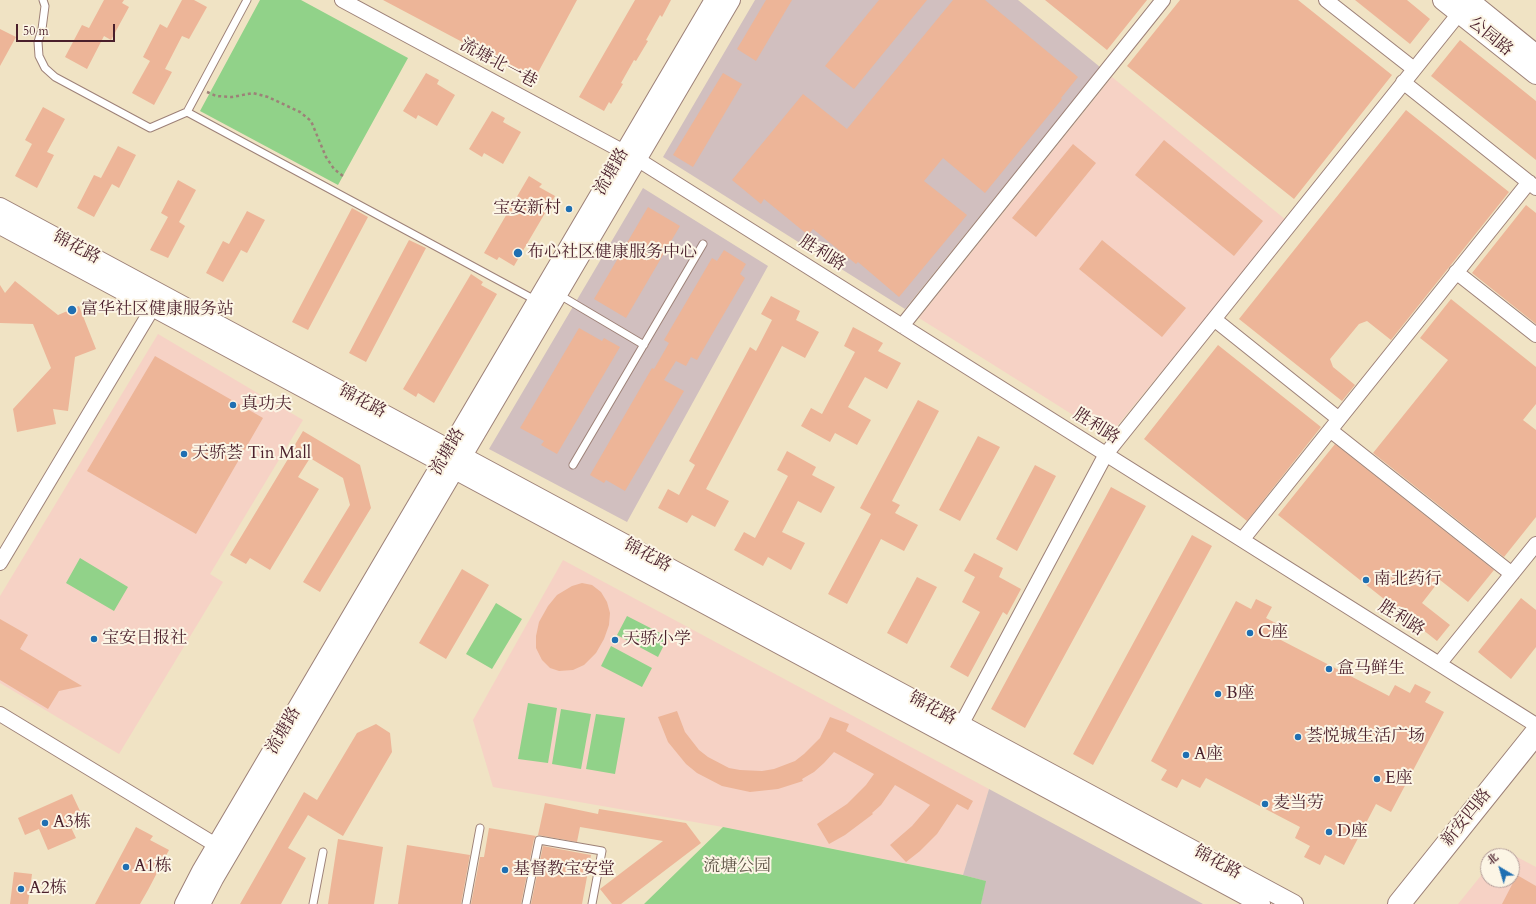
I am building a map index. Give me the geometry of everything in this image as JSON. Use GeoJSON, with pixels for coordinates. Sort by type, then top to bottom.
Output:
{"type":"FeatureCollection","features":[{"type":"Feature","properties":{"kind":"main road","name":"公园路"},"geometry":{"type":"LineString","coordinates":[[1444,0],[1465,4],[1536,55]]}},
{"type":"Feature","properties":{"kind":"main road","name":"公园路"},"geometry":{"type":"LineString","coordinates":[[1465,4],[1536,74]]}},
{"type":"Feature","properties":{"kind":"main road","name":"新安四路"},"geometry":{"type":"LineString","coordinates":[[1399,904],[1536,733]]}},
{"type":"Feature","properties":{"kind":"main road","name":"新安四路"},"geometry":{"type":"LineString","coordinates":[[1418,904],[1536,757]]}},
{"type":"Feature","properties":{"kind":"street","name":"流塘北一巷"},"geometry":{"type":"LineString","coordinates":[[342,0],[631,156]]}},
{"type":"Feature","properties":{"kind":"street","name":"流塘路"},"geometry":{"type":"LineString","coordinates":[[452,459],[558,294],[714,0]]}},
{"type":"Feature","properties":{"kind":"street","name":"流塘路"},"geometry":{"type":"LineString","coordinates":[[184,904],[223,849],[452,459],[537,301],[731,0]]}},
{"type":"Feature","properties":{"kind":"street"},"geometry":{"type":"LineString","coordinates":[[902,326],[1163,0]]}},
{"type":"Feature","properties":{"kind":"street"},"geometry":{"type":"LineString","coordinates":[[1326,0],[1414,70]]}},
{"type":"Feature","properties":{"kind":"street"},"geometry":{"type":"LineString","coordinates":[[961,725],[1106,454],[1414,70],[1465,4]]}},
{"type":"Feature","properties":{"kind":"street"},"geometry":{"type":"LineString","coordinates":[[1242,540],[1456,272],[1532,185],[1404,82]]}},
{"type":"Feature","properties":{"kind":"street","name":"胜利路"},"geometry":{"type":"LineString","coordinates":[[631,156],[1536,725]]}},
{"type":"Feature","properties":{"kind":"street","name":"锦花路"},"geometry":{"type":"LineString","coordinates":[[0,207],[157,301]]}},
{"type":"Feature","properties":{"kind":"street","name":"锦花路"},"geometry":{"type":"LineString","coordinates":[[0,225],[157,301],[452,459],[961,725],[1294,904]]}},
{"type":"Feature","properties":{"kind":"street"},"geometry":{"type":"LineString","coordinates":[[1456,272],[1536,336]]}},
{"type":"Feature","properties":{"kind":"street"},"geometry":{"type":"LineString","coordinates":[[0,563],[157,301]]}},
{"type":"Feature","properties":{"kind":"street"},"geometry":{"type":"LineString","coordinates":[[1214,319],[1512,574]]}},
{"type":"Feature","properties":{"kind":"street","name":"锦花路"},"geometry":{"type":"LineString","coordinates":[[452,459],[1261,904]]}},
{"type":"Feature","properties":{"kind":"street"},"geometry":{"type":"LineString","coordinates":[[1439,664],[1536,544]]}},
{"type":"Feature","properties":{"kind":"street"},"geometry":{"type":"LineString","coordinates":[[0,714],[223,849]]}},
{"type":"Feature","properties":{"kind":"street","name":"流塘路"},"geometry":{"type":"LineString","coordinates":[[201,904],[223,849]]}},
{"type":"Feature","properties":{"kind":"lane"},"geometry":{"type":"LineString","coordinates":[[43,0],[45,6],[42,29],[38,42],[39,56],[45,68],[55,77],[150,128],[187,112],[248,0]]}},
{"type":"Feature","properties":{"kind":"lane"},"geometry":{"type":"LineString","coordinates":[[187,112],[537,301]]}},
{"type":"Feature","properties":{"kind":"lane"},"geometry":{"type":"LineString","coordinates":[[574,465],[703,244]]}},
{"type":"Feature","properties":{"kind":"lane"},"geometry":{"type":"LineString","coordinates":[[558,294],[644,345]]}},
{"type":"Feature","properties":{"kind":"lane"},"geometry":{"type":"LineString","coordinates":[[466,904],[480,828]]}},
{"type":"Feature","properties":{"kind":"lane"},"geometry":{"type":"LineString","coordinates":[[526,904],[540,840],[602,851],[592,904]]}},
{"type":"Feature","properties":{"kind":"lane"},"geometry":{"type":"LineString","coordinates":[[313,904],[323,852]]}},
{"type":"Feature","properties":{"kind":"path"},"geometry":{"type":"LineString","coordinates":[[199,89],[216,96],[232,97],[253,93],[268,96],[300,112],[311,121],[326,157],[334,169],[343,176]]}},
{"type":"Feature","properties":{"kind":"shaded area"},"geometry":{"type":"Polygon","coordinates":[[[755,0],[1018,0],[1100,67],[905,309],[663,157],[755,0]]]}},
{"type":"Feature","properties":{"kind":"shaded area"},"geometry":{"type":"Polygon","coordinates":[[[1112,77],[1286,220],[1108,437],[919,318],[1112,77]]]}},
{"type":"Feature","properties":{"kind":"shaded area"},"geometry":{"type":"Polygon","coordinates":[[[643,188],[768,266],[627,522],[489,449],[643,188]]]}},
{"type":"Feature","properties":{"kind":"shaded area"},"geometry":{"type":"Polygon","coordinates":[[[158,334],[303,420],[210,574],[223,582],[119,754],[0,683],[0,596],[158,334]]]}},
{"type":"Feature","properties":{"kind":"shaded area","name":"天骄小学"},"geometry":{"type":"Polygon","coordinates":[[[563,560],[989,789],[963,875],[723,827],[493,787],[473,720],[563,560]]]}},
{"type":"Feature","properties":{"kind":"shaded area"},"geometry":{"type":"Polygon","coordinates":[[[989,789],[1203,904],[981,904],[985,881],[963,875],[989,789]]]}},
{"type":"Feature","properties":{"kind":"shaded area"},"geometry":{"type":"Polygon","coordinates":[[[1520,859],[1536,867],[1536,904],[1458,904],[1480,877],[1480,888],[1520,888],[1520,859]]]}},
{"type":"Feature","properties":{"kind":"green space"},"geometry":{"type":"Polygon","coordinates":[[[260,0],[301,0],[408,58],[338,185],[200,111],[260,0]]]}},
{"type":"Feature","properties":{"kind":"green space"},"geometry":{"type":"Polygon","coordinates":[[[80,558],[128,587],[114,611],[66,583],[80,558]]]}},
{"type":"Feature","properties":{"kind":"green space"},"geometry":{"type":"Polygon","coordinates":[[[496,603],[522,619],[492,669],[466,654],[496,603]]]}},
{"type":"Feature","properties":{"kind":"green space"},"geometry":{"type":"Polygon","coordinates":[[[627,616],[668,637],[658,657],[617,635],[627,616]]]}},
{"type":"Feature","properties":{"kind":"green space"},"geometry":{"type":"Polygon","coordinates":[[[611,646],[652,668],[642,687],[601,666],[611,646]]]}},
{"type":"Feature","properties":{"kind":"green space"},"geometry":{"type":"Polygon","coordinates":[[[528,703],[557,708],[548,763],[518,759],[528,703]]]}},
{"type":"Feature","properties":{"kind":"green space"},"geometry":{"type":"Polygon","coordinates":[[[561,709],[591,714],[581,769],[552,764],[561,709]]]}},
{"type":"Feature","properties":{"kind":"green space"},"geometry":{"type":"Polygon","coordinates":[[[596,714],[625,718],[615,774],[586,769],[596,714]]]}},
{"type":"Feature","properties":{"kind":"green space","name":"流塘公园"},"geometry":{"type":"Polygon","coordinates":[[[723,827],[963,875],[986,881],[981,904],[644,904],[723,827]]]}},
{"type":"Feature","properties":{"kind":"building"},"geometry":{"type":"Polygon","coordinates":[[[104,0],[124,0],[122,3],[129,7],[111,40],[104,36],[87,69],[65,57],[82,25],[89,28],[104,0]]]}},
{"type":"Feature","properties":{"kind":"building"},"geometry":{"type":"Polygon","coordinates":[[[182,0],[194,0],[207,7],[189,39],[182,36],[165,69],[172,72],[154,105],[132,93],[150,61],[143,57],[160,24],[167,28],[182,0]]]}},
{"type":"Feature","properties":{"kind":"building"},"geometry":{"type":"Polygon","coordinates":[[[383,0],[577,0],[534,80],[383,0]]]}},
{"type":"Feature","properties":{"kind":"building"},"geometry":{"type":"Polygon","coordinates":[[[635,0],[671,0],[662,17],[660,15],[646,40],[648,41],[636,61],[634,60],[621,83],[623,84],[611,104],[609,102],[604,111],[579,97],[635,0]]]}},
{"type":"Feature","properties":{"kind":"building"},"geometry":{"type":"Polygon","coordinates":[[[766,0],[792,0],[756,61],[737,49],[766,0]]]}},
{"type":"Feature","properties":{"kind":"building"},"geometry":{"type":"Polygon","coordinates":[[[879,0],[927,0],[854,89],[825,66],[879,0]]]}},
{"type":"Feature","properties":{"kind":"building"},"geometry":{"type":"Polygon","coordinates":[[[953,0],[985,0],[1078,77],[1061,98],[1062,99],[985,193],[943,158],[924,181],[967,215],[899,297],[858,262],[856,264],[813,229],[808,235],[764,199],[761,204],[732,180],[803,94],[847,129],[953,0]]]}},
{"type":"Feature","properties":{"kind":"building"},"geometry":{"type":"Polygon","coordinates":[[[1045,0],[1147,0],[1107,50],[1045,0]]]}},
{"type":"Feature","properties":{"kind":"building"},"geometry":{"type":"Polygon","coordinates":[[[1180,0],[1298,0],[1392,75],[1294,199],[1127,66],[1180,0]]]}},
{"type":"Feature","properties":{"kind":"building"},"geometry":{"type":"Polygon","coordinates":[[[1355,0],[1407,0],[1430,19],[1410,44],[1355,0]]]}},
{"type":"Feature","properties":{"kind":"building"},"geometry":{"type":"Polygon","coordinates":[[[0,29],[16,37],[0,66],[0,29]]]}},
{"type":"Feature","properties":{"kind":"building"},"geometry":{"type":"Polygon","coordinates":[[[1460,40],[1536,101],[1536,160],[1431,76],[1460,40]]]}},
{"type":"Feature","properties":{"kind":"building"},"geometry":{"type":"Polygon","coordinates":[[[426,73],[439,80],[437,84],[455,95],[437,126],[418,115],[416,119],[403,111],[426,73]]]}},
{"type":"Feature","properties":{"kind":"building"},"geometry":{"type":"Polygon","coordinates":[[[723,73],[742,84],[693,167],[673,155],[723,73]]]}},
{"type":"Feature","properties":{"kind":"building"},"geometry":{"type":"Polygon","coordinates":[[[43,107],[65,119],[47,152],[54,155],[37,188],[15,176],[32,144],[25,140],[43,107]]]}},
{"type":"Feature","properties":{"kind":"building"},"geometry":{"type":"Polygon","coordinates":[[[1406,110],[1509,192],[1391,340],[1367,321],[1359,324],[1330,359],[1333,367],[1355,385],[1342,401],[1239,319],[1406,110]]]}},
{"type":"Feature","properties":{"kind":"building"},"geometry":{"type":"Polygon","coordinates":[[[492,111],[505,118],[503,122],[521,132],[503,164],[484,153],[482,157],[469,149],[492,111]]]}},
{"type":"Feature","properties":{"kind":"building"},"geometry":{"type":"Polygon","coordinates":[[[1164,140],[1263,221],[1234,256],[1135,175],[1164,140]]]}},
{"type":"Feature","properties":{"kind":"building"},"geometry":{"type":"Polygon","coordinates":[[[1073,144],[1096,163],[1036,237],[1012,218],[1073,144]]]}},
{"type":"Feature","properties":{"kind":"building"},"geometry":{"type":"Polygon","coordinates":[[[118,146],[136,155],[119,188],[112,184],[94,217],[77,208],[94,175],[101,178],[118,146]]]}},
{"type":"Feature","properties":{"kind":"building"},"geometry":{"type":"Polygon","coordinates":[[[529,176],[542,184],[539,187],[555,196],[514,266],[499,257],[497,260],[484,253],[529,176]]]}},
{"type":"Feature","properties":{"kind":"building"},"geometry":{"type":"Polygon","coordinates":[[[178,180],[196,190],[179,222],[185,226],[168,258],[150,250],[168,217],[161,213],[178,180]]]}},
{"type":"Feature","properties":{"kind":"building"},"geometry":{"type":"Polygon","coordinates":[[[1526,205],[1536,213],[1536,324],[1472,273],[1526,205]]]}},
{"type":"Feature","properties":{"kind":"building"},"geometry":{"type":"Polygon","coordinates":[[[648,207],[680,226],[626,318],[594,299],[648,207]]]}},
{"type":"Feature","properties":{"kind":"building"},"geometry":{"type":"Polygon","coordinates":[[[352,208],[368,217],[308,330],[292,322],[352,208]]]}},
{"type":"Feature","properties":{"kind":"building"},"geometry":{"type":"Polygon","coordinates":[[[247,211],[265,220],[247,253],[241,250],[223,282],[206,273],[223,241],[229,244],[247,211]]]}},
{"type":"Feature","properties":{"kind":"building"},"geometry":{"type":"Polygon","coordinates":[[[409,240],[426,248],[366,362],[349,353],[409,240]]]}},
{"type":"Feature","properties":{"kind":"building"},"geometry":{"type":"Polygon","coordinates":[[[1102,240],[1186,308],[1162,337],[1079,269],[1102,240]]]}},
{"type":"Feature","properties":{"kind":"building"},"geometry":{"type":"Polygon","coordinates":[[[724,250],[746,264],[740,274],[745,278],[697,360],[691,357],[686,366],[676,361],[664,380],[684,391],[625,491],[606,480],[604,483],[590,475],[652,368],[654,369],[669,343],[664,340],[712,258],[717,261],[724,250]]]}},
{"type":"Feature","properties":{"kind":"building"},"geometry":{"type":"Polygon","coordinates":[[[471,274],[483,282],[481,285],[497,294],[434,403],[418,393],[416,397],[403,389],[471,274]]]}},
{"type":"Feature","properties":{"kind":"building"},"geometry":{"type":"Polygon","coordinates":[[[15,281],[58,315],[79,306],[96,349],[75,357],[68,411],[53,409],[56,424],[17,432],[13,409],[51,368],[33,324],[0,323],[0,285],[5,293],[15,281]]]}},
{"type":"Feature","properties":{"kind":"building"},"geometry":{"type":"Polygon","coordinates":[[[771,296],[800,311],[796,320],[819,332],[805,358],[782,346],[706,489],[729,501],[715,527],[692,515],[687,523],[658,508],[668,489],[679,495],[695,465],[689,461],[750,347],[756,351],[772,320],[761,314],[771,296]]]}},
{"type":"Feature","properties":{"kind":"building"},"geometry":{"type":"Polygon","coordinates":[[[1451,299],[1536,367],[1536,404],[1523,420],[1536,430],[1536,517],[1504,557],[1373,453],[1448,360],[1420,338],[1451,299]]]}},
{"type":"Feature","properties":{"kind":"building"},"geometry":{"type":"Polygon","coordinates":[[[853,327],[883,343],[878,351],[901,363],[887,389],[865,377],[848,407],[871,420],[857,445],[835,433],[830,442],[801,426],[811,408],[822,414],[855,352],[844,346],[853,327]]]}},
{"type":"Feature","properties":{"kind":"building"},"geometry":{"type":"Polygon","coordinates":[[[579,328],[602,341],[604,338],[620,347],[557,454],[541,445],[544,441],[520,428],[579,328]]]}},
{"type":"Feature","properties":{"kind":"building"},"geometry":{"type":"Polygon","coordinates":[[[1218,345],[1321,427],[1247,521],[1144,439],[1218,345]]]}},
{"type":"Feature","properties":{"kind":"building"},"geometry":{"type":"Polygon","coordinates":[[[155,356],[263,418],[196,534],[87,471],[155,356]]]}},
{"type":"Feature","properties":{"kind":"building"},"geometry":{"type":"Polygon","coordinates":[[[918,400],[939,411],[892,501],[900,505],[895,513],[918,525],[904,551],[881,539],[847,604],[828,594],[871,514],[860,508],[918,400]]]}},
{"type":"Feature","properties":{"kind":"building"},"geometry":{"type":"Polygon","coordinates":[[[303,431],[360,465],[371,508],[320,592],[303,582],[350,505],[343,478],[310,458],[298,477],[319,489],[270,570],[250,558],[246,564],[230,555],[294,449],[293,448],[303,431]]]}},
{"type":"Feature","properties":{"kind":"building"},"geometry":{"type":"Polygon","coordinates":[[[978,436],[1000,447],[960,521],[939,510],[978,436]]]}},
{"type":"Feature","properties":{"kind":"building"},"geometry":{"type":"Polygon","coordinates":[[[1335,444],[1494,570],[1468,602],[1440,580],[1422,603],[1450,625],[1437,641],[1278,515],[1335,444]]]}},
{"type":"Feature","properties":{"kind":"building"},"geometry":{"type":"Polygon","coordinates":[[[787,451],[816,467],[812,475],[835,487],[821,513],[798,501],[782,532],[805,543],[791,570],[768,557],[763,566],[734,550],[744,532],[755,538],[788,476],[777,470],[787,451]]]}},
{"type":"Feature","properties":{"kind":"building"},"geometry":{"type":"Polygon","coordinates":[[[1035,465],[1056,476],[1017,551],[996,539],[1035,465]]]}},
{"type":"Feature","properties":{"kind":"building"},"geometry":{"type":"Polygon","coordinates":[[[1111,487],[1146,506],[1025,728],[991,709],[1111,487]]]}},
{"type":"Feature","properties":{"kind":"building"},"geometry":{"type":"Polygon","coordinates":[[[1192,535],[1212,546],[1093,765],[1073,754],[1192,535]]]}},
{"type":"Feature","properties":{"kind":"building"},"geometry":{"type":"Polygon","coordinates":[[[974,553],[1003,568],[999,577],[1021,589],[1007,615],[1003,612],[968,677],[950,667],[980,612],[962,602],[975,577],[964,571],[974,553]]]}},
{"type":"Feature","properties":{"kind":"building"},"geometry":{"type":"Polygon","coordinates":[[[462,569],[489,585],[446,659],[419,643],[462,569]]]}},
{"type":"Feature","properties":{"kind":"building"},"geometry":{"type":"Polygon","coordinates":[[[917,577],[937,587],[907,644],[887,633],[917,577]]]}},
{"type":"Feature","properties":{"kind":"building"},"geometry":{"type":"Polygon","coordinates":[[[582,583],[592,585],[601,592],[607,602],[610,613],[609,625],[604,639],[596,653],[584,665],[573,670],[559,671],[550,668],[542,660],[536,648],[536,636],[539,622],[548,606],[557,595],[572,586],[582,583]]]}},
{"type":"Feature","properties":{"kind":"building"},"geometry":{"type":"Polygon","coordinates":[[[1521,598],[1536,610],[1536,647],[1511,679],[1478,652],[1521,598]]]}},
{"type":"Feature","properties":{"kind":"building","name":"荟悦城生活广场"},"geometry":{"type":"Polygon","coordinates":[[[1256,599],[1272,607],[1266,618],[1285,628],[1279,639],[1389,696],[1395,685],[1410,693],[1415,684],[1431,692],[1425,702],[1444,712],[1391,812],[1376,804],[1344,865],[1325,855],[1320,865],[1304,857],[1310,846],[1295,838],[1300,827],[1206,778],[1200,788],[1182,779],[1177,788],[1161,780],[1167,770],[1151,761],[1236,601],[1251,609],[1256,599]]]}},
{"type":"Feature","properties":{"kind":"building"},"geometry":{"type":"Polygon","coordinates":[[[0,619],[28,635],[20,649],[82,686],[59,691],[48,709],[0,680],[0,619]]]}},
{"type":"Feature","properties":{"kind":"building"},"geometry":{"type":"Polygon","coordinates":[[[677,711],[685,732],[699,750],[708,757],[729,768],[762,771],[774,769],[795,761],[820,738],[830,717],[849,724],[846,731],[973,801],[968,810],[957,804],[937,834],[920,851],[906,862],[890,845],[912,826],[930,805],[895,785],[881,805],[872,813],[873,814],[845,835],[829,844],[817,824],[847,804],[866,785],[874,774],[834,752],[814,772],[802,779],[803,781],[778,789],[750,792],[722,786],[697,773],[686,764],[668,742],[658,717],[677,711]]]}},
{"type":"Feature","properties":{"kind":"building"},"geometry":{"type":"Polygon","coordinates":[[[376,724],[390,733],[392,752],[343,836],[308,815],[288,848],[306,858],[281,904],[240,904],[304,792],[317,800],[357,733],[376,724]]]}},
{"type":"Feature","properties":{"kind":"building","name":"A3栋"},"geometry":{"type":"Polygon","coordinates":[[[72,794],[80,811],[66,817],[76,838],[48,850],[39,829],[25,835],[18,818],[72,794]]]}},
{"type":"Feature","properties":{"kind":"building"},"geometry":{"type":"Polygon","coordinates":[[[545,803],[598,814],[599,809],[686,823],[701,843],[621,904],[612,904],[600,889],[663,841],[580,827],[577,842],[538,835],[545,803]]]}},
{"type":"Feature","properties":{"kind":"building","name":"A1栋"},"geometry":{"type":"Polygon","coordinates":[[[136,827],[153,836],[150,840],[169,850],[148,890],[140,904],[95,904],[136,827]]]}},
{"type":"Feature","properties":{"kind":"building","name":"基督教宝安堂"},"geometry":{"type":"Polygon","coordinates":[[[489,828],[536,836],[534,839],[521,904],[471,904],[480,857],[484,857],[489,828]]]}},
{"type":"Feature","properties":{"kind":"building"},"geometry":{"type":"Polygon","coordinates":[[[338,839],[383,847],[374,904],[328,904],[338,839]]]}},
{"type":"Feature","properties":{"kind":"building"},"geometry":{"type":"Polygon","coordinates":[[[407,845],[470,855],[461,904],[398,904],[407,845]]]}},
{"type":"Feature","properties":{"kind":"building"},"geometry":{"type":"Polygon","coordinates":[[[543,846],[591,855],[582,904],[531,904],[543,846]]]}},
{"type":"Feature","properties":{"kind":"building","name":"A2栋"},"geometry":{"type":"Polygon","coordinates":[[[14,872],[32,874],[28,904],[10,904],[14,872]]]}},
{"type":"Feature","properties":{"kind":"building"},"geometry":{"type":"Polygon","coordinates":[[[1520,877],[1536,886],[1536,904],[1502,904],[1510,888],[1520,888],[1520,877]]]}},
{"type":"Feature","properties":{"kind":"place","name":"宝安新村"},"geometry":{"type":"Point","coordinates":[569,209]}},
{"type":"Feature","properties":{"kind":"place","name":"布心社区健康服务中心"},"geometry":{"type":"Point","coordinates":[518,253]}},
{"type":"Feature","properties":{"kind":"place","name":"富华社区健康服务站"},"geometry":{"type":"Point","coordinates":[72,310]}},
{"type":"Feature","properties":{"kind":"place","name":"真功夫"},"geometry":{"type":"Point","coordinates":[233,405]}},
{"type":"Feature","properties":{"kind":"place","name":"天骄荟 Tin Mall"},"geometry":{"type":"Point","coordinates":[184,454]}},
{"type":"Feature","properties":{"kind":"place","name":"南北药行"},"geometry":{"type":"Point","coordinates":[1366,580]}},
{"type":"Feature","properties":{"kind":"place","name":"C座"},"geometry":{"type":"Point","coordinates":[1250,633]}},
{"type":"Feature","properties":{"kind":"place","name":"宝安日报社"},"geometry":{"type":"Point","coordinates":[94,639]}},
{"type":"Feature","properties":{"kind":"place","name":"天骄小学"},"geometry":{"type":"Point","coordinates":[615,640]}},
{"type":"Feature","properties":{"kind":"place","name":"盒马鲜生"},"geometry":{"type":"Point","coordinates":[1329,669]}},
{"type":"Feature","properties":{"kind":"place","name":"B座"},"geometry":{"type":"Point","coordinates":[1218,694]}},
{"type":"Feature","properties":{"kind":"place","name":"荟悦城生活广场"},"geometry":{"type":"Point","coordinates":[1298,737]}},
{"type":"Feature","properties":{"kind":"place","name":"A座"},"geometry":{"type":"Point","coordinates":[1186,755]}},
{"type":"Feature","properties":{"kind":"place","name":"E座"},"geometry":{"type":"Point","coordinates":[1377,779]}},
{"type":"Feature","properties":{"kind":"place","name":"麦当劳"},"geometry":{"type":"Point","coordinates":[1265,804]}},
{"type":"Feature","properties":{"kind":"place","name":"A3栋"},"geometry":{"type":"Point","coordinates":[45,823]}},
{"type":"Feature","properties":{"kind":"place","name":"D座"},"geometry":{"type":"Point","coordinates":[1329,832]}},
{"type":"Feature","properties":{"kind":"place","name":"A1栋"},"geometry":{"type":"Point","coordinates":[126,867]}},
{"type":"Feature","properties":{"kind":"place","name":"基督教宝安堂"},"geometry":{"type":"Point","coordinates":[505,870]}},
{"type":"Feature","properties":{"kind":"place","name":"A2栋"},"geometry":{"type":"Point","coordinates":[21,889]}}]}
